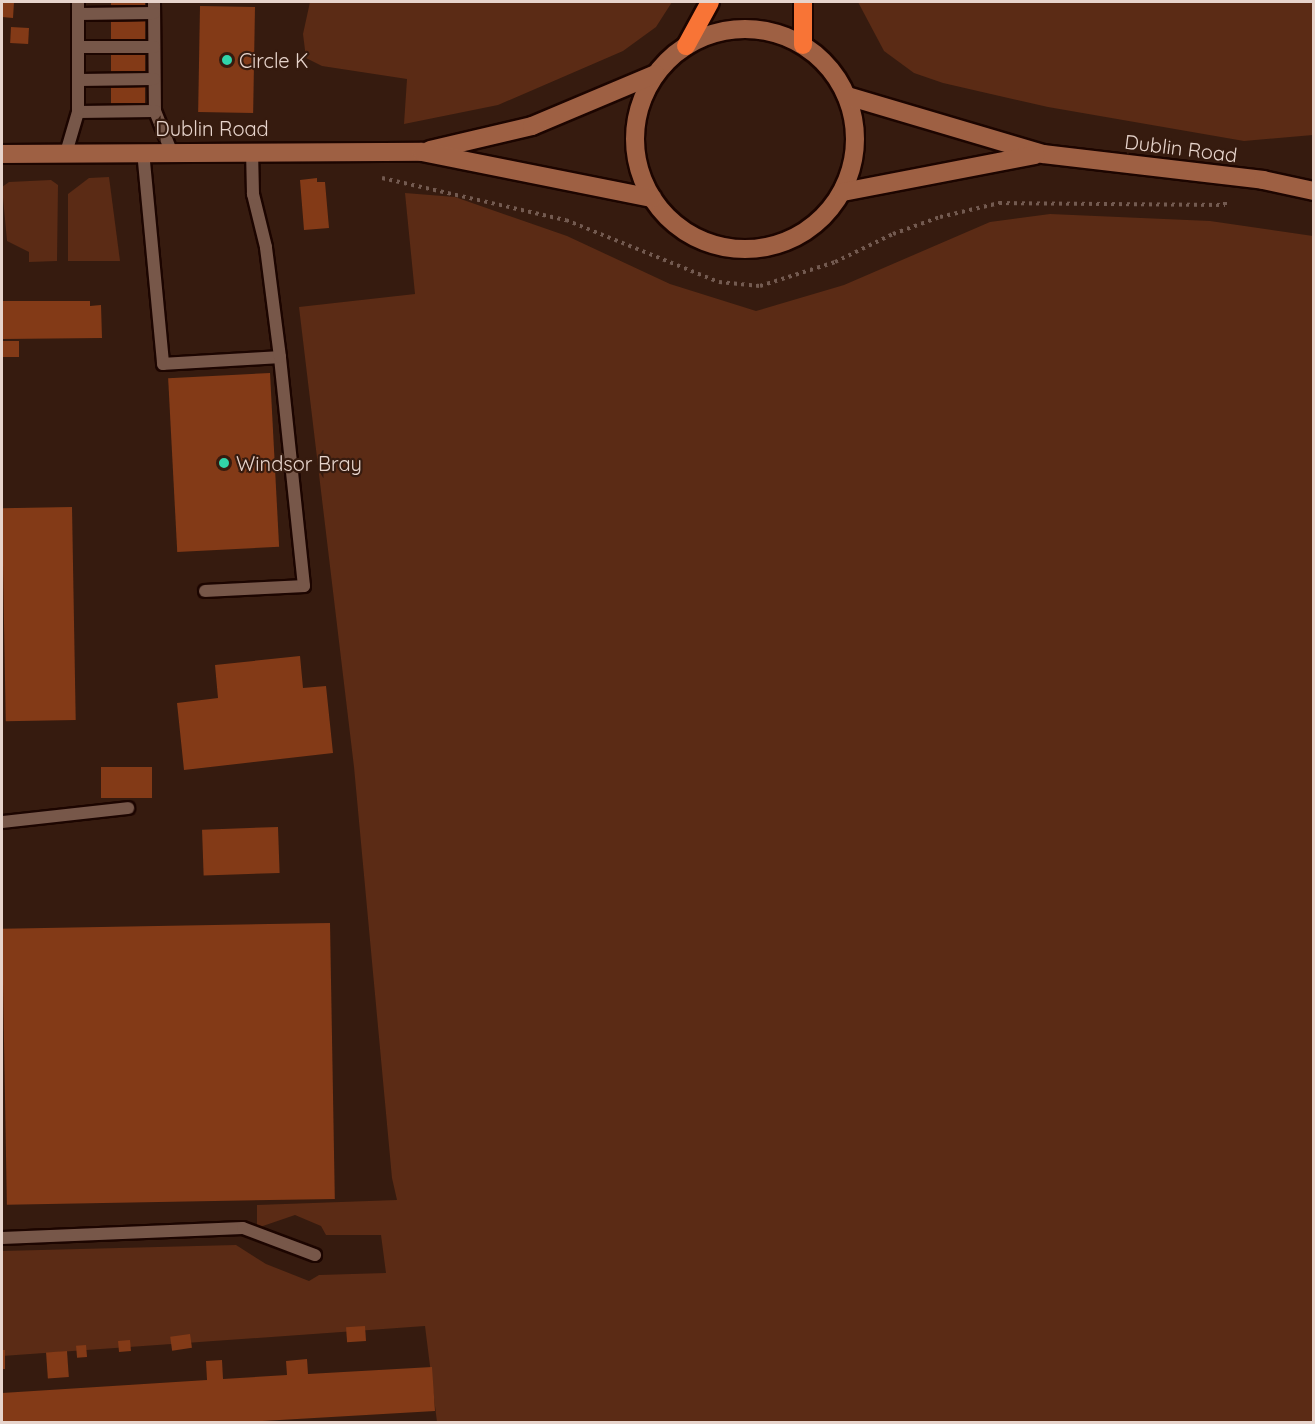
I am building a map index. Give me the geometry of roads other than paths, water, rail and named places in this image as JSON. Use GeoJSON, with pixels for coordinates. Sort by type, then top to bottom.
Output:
{"type":"FeatureCollection","features":[{"type":"Feature","properties":{"kind":"highway"},"geometry":{"type":"LineString","coordinates":[[686,46],[710,2]]}},
{"type":"Feature","properties":{"kind":"highway"},"geometry":{"type":"LineString","coordinates":[[803,2],[803,45]]}},
{"type":"Feature","properties":{"kind":"main road"},"geometry":{"type":"LineString","coordinates":[[749,29],[782,35],[803,45],[831,69],[847,96],[854,122],[856,148],[843,192],[811,229],[786,243],[758,249],[728,249],[699,240],[673,224],[652,198],[640,173],[635,146],[636,121],[656,74],[686,46],[716,33],[749,29]]}},
{"type":"Feature","properties":{"kind":"main road","name":"Dublin Road"},"geometry":{"type":"LineString","coordinates":[[422,152],[532,126],[656,74]]}},
{"type":"Feature","properties":{"kind":"main road","name":"Dublin Road"},"geometry":{"type":"LineString","coordinates":[[847,96],[1043,154],[1224,176],[1314,191]]}},
{"type":"Feature","properties":{"kind":"main road","name":"Dublin Road"},"geometry":{"type":"LineString","coordinates":[[2,154],[252,150],[422,152],[652,198]]}},
{"type":"Feature","properties":{"kind":"main road","name":"Dublin Road"},"geometry":{"type":"LineString","coordinates":[[843,192],[1043,154]]}},
{"type":"Feature","properties":{"kind":"lane"},"geometry":{"type":"LineString","coordinates":[[66,153],[78,112],[78,8],[154,7],[155,111],[171,151]]}},
{"type":"Feature","properties":{"kind":"lane"},"geometry":{"type":"LineString","coordinates":[[78,47],[154,47]]}},
{"type":"Feature","properties":{"kind":"lane"},"geometry":{"type":"LineString","coordinates":[[78,80],[154,79]]}},
{"type":"Feature","properties":{"kind":"lane"},"geometry":{"type":"LineString","coordinates":[[78,112],[155,111]]}},
{"type":"Feature","properties":{"kind":"lane"},"geometry":{"type":"LineString","coordinates":[[205,591],[304,586],[280,357],[266,248],[254,194],[252,150]]}},
{"type":"Feature","properties":{"kind":"lane"},"geometry":{"type":"LineString","coordinates":[[143,152],[163,364],[280,357]]}},
{"type":"Feature","properties":{"kind":"lane"},"geometry":{"type":"LineString","coordinates":[[2,822],[128,808]]}},
{"type":"Feature","properties":{"kind":"lane"},"geometry":{"type":"LineString","coordinates":[[2,1238],[243,1228],[315,1255]]}},
{"type":"Feature","properties":{"kind":"place","name":"Circle K"},"geometry":{"type":"Point","coordinates":[227,60]}},
{"type":"Feature","properties":{"kind":"place","name":"Windsor Bray"},"geometry":{"type":"Point","coordinates":[224,463]}}]}
